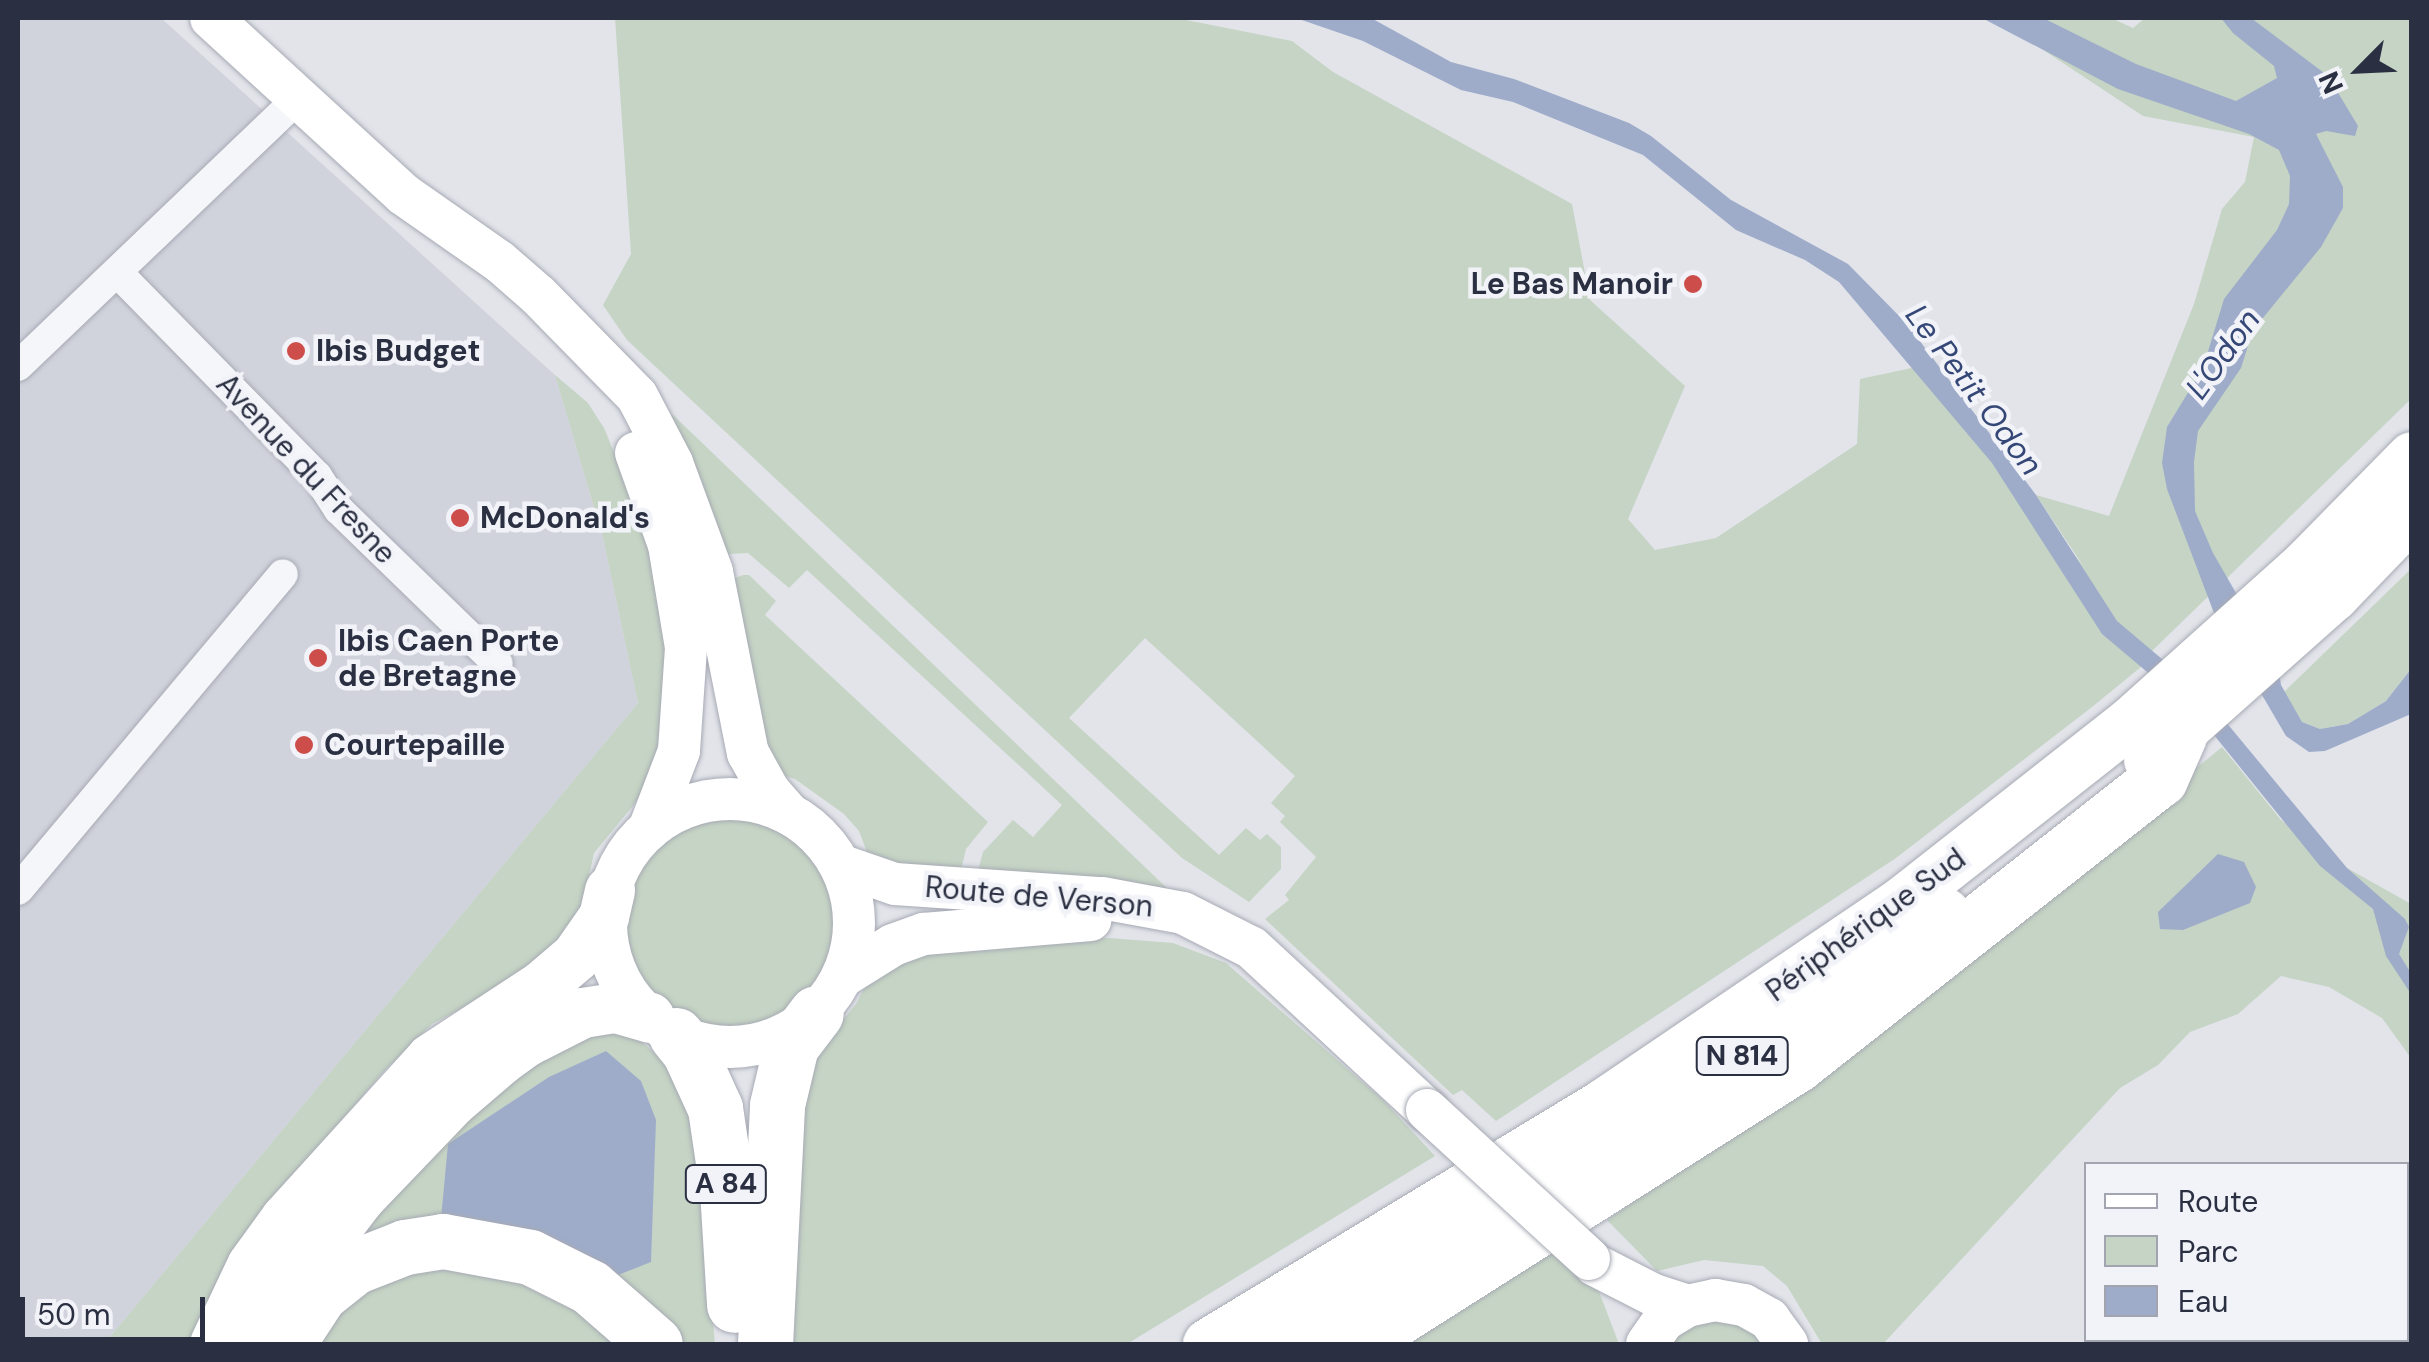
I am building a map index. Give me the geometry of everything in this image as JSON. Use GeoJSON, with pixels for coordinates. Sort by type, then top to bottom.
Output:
{"type":"FeatureCollection","features":[{"type":"Feature","properties":{"kind":"highway","name":"Périphérique Sud"},"geometry":{"type":"LineString","coordinates":[[2321,580],[2412,458]]}},
{"type":"Feature","properties":{"kind":"highway","name":"Périphérique Sud"},"geometry":{"type":"LineString","coordinates":[[1284,1344],[1632,1129],[1829,998],[2154,730],[2321,580],[2412,515]]}},
{"type":"Feature","properties":{"kind":"highway","name":"Périphérique Sud"},"geometry":{"type":"LineString","coordinates":[[1208,1344],[1604,1104],[1791,981],[2008,822],[2154,730]]}},
{"type":"Feature","properties":{"kind":"highway"},"geometry":{"type":"LineString","coordinates":[[1356,1344],[1718,1117],[1834,1036],[2160,779],[2154,730]]}},
{"type":"Feature","properties":{"kind":"highway"},"geometry":{"type":"LineString","coordinates":[[215,1344],[252,1266],[317,1184],[431,1059],[542,986],[576,957],[604,917],[610,891]]}},
{"type":"Feature","properties":{"kind":"highway","name":"A 84"},"geometry":{"type":"LineString","coordinates":[[765,1344],[767,1235],[777,1106],[792,1046],[829,995]]}},
{"type":"Feature","properties":{"kind":"highway"},"geometry":{"type":"LineString","coordinates":[[262,1344],[288,1292],[362,1197],[452,1102],[500,1060],[583,1013],[616,1008],[663,1026]]}},
{"type":"Feature","properties":{"kind":"highway","name":"A 84"},"geometry":{"type":"LineString","coordinates":[[663,1026],[703,1080],[720,1134],[736,1344]]}},
{"type":"Feature","properties":{"kind":"highway"},"geometry":{"type":"LineString","coordinates":[[287,1344],[320,1294],[354,1267],[404,1248],[444,1240],[530,1257],[590,1287],[655,1344]]}},
{"type":"Feature","properties":{"kind":"main road"},"geometry":{"type":"LineString","coordinates":[[210,18],[403,194],[520,279],[637,396],[672,463],[712,572],[748,753],[762,780],[789,814],[818,836],[840,865],[854,920],[852,949],[829,995],[774,1040],[724,1047],[663,1026],[616,973],[608,946],[610,891],[632,847],[674,812],[702,802],[761,803],[789,814]]}},
{"type":"Feature","properties":{"kind":"main road"},"geometry":{"type":"LineString","coordinates":[[403,194],[431,234],[586,373],[629,438],[650,482],[669,545],[686,648],[678,752],[649,829]]}},
{"type":"Feature","properties":{"kind":"main road","name":"Route de Verson"},"geometry":{"type":"LineString","coordinates":[[840,865],[894,884],[1143,902],[1183,913],[1235,936],[1592,1262],[1616,1290],[1634,1344]]}},
{"type":"Feature","properties":{"kind":"main road","name":"Route de Verson"},"geometry":{"type":"LineString","coordinates":[[829,995],[894,945],[924,934],[1108,918],[1191,934],[1281,976]]}},
{"type":"Feature","properties":{"kind":"main road","name":"Route de Verson"},"geometry":{"type":"LineString","coordinates":[[1592,1262],[1654,1295],[1687,1306]]}},
{"type":"Feature","properties":{"kind":"main road"},"geometry":{"type":"LineString","coordinates":[[1647,1344],[1664,1320],[1687,1306],[1716,1300],[1744,1304],[1769,1320],[1787,1344]]}},
{"type":"Feature","properties":{"kind":"street"},"geometry":{"type":"LineString","coordinates":[[18,366],[298,98]]}},
{"type":"Feature","properties":{"kind":"street","name":"Avenue du Fresne"},"geometry":{"type":"LineString","coordinates":[[117,272],[317,476],[339,510],[498,664]]}},
{"type":"Feature","properties":{"kind":"street"},"geometry":{"type":"LineString","coordinates":[[20,882],[283,574]]}},
{"type":"Feature","properties":{"kind":"shaded area"},"geometry":{"type":"Polygon","coordinates":[[[18,18],[161,18],[555,375],[603,538],[638,703],[104,1344],[18,1344],[18,18]]]}},
{"type":"Feature","properties":{"kind":"green space"},"geometry":{"type":"Polygon","coordinates":[[[615,18],[1176,18],[1292,41],[1333,72],[1572,204],[1590,300],[1685,386],[1628,519],[1655,550],[1716,538],[1857,444],[1860,379],[1926,365],[2084,567],[2036,495],[2109,516],[2194,304],[2222,209],[2245,182],[2254,137],[2143,116],[1995,18],[2111,18],[2133,28],[2145,18],[2411,18],[2411,399],[2152,651],[2123,628],[2141,667],[2092,707],[1896,858],[1496,1121],[1462,1090],[1453,1095],[1265,919],[1289,900],[1285,895],[1316,857],[1280,822],[1285,816],[1271,803],[1295,776],[1145,638],[1069,718],[1219,855],[1246,828],[1260,840],[1267,834],[1281,847],[1281,869],[1249,902],[1182,858],[627,340],[603,305],[631,254],[615,18]]]}},
{"type":"Feature","properties":{"kind":"green space"},"geometry":{"type":"Polygon","coordinates":[[[555,375],[588,403],[604,428],[646,530],[666,641],[659,741],[645,791],[594,853],[579,922],[527,974],[432,1024],[384,1071],[256,1221],[191,1344],[104,1344],[638,703],[603,538],[555,375]]]}},
{"type":"Feature","properties":{"kind":"green space"},"geometry":{"type":"Polygon","coordinates":[[[673,415],[1171,892],[978,871],[983,852],[1013,820],[1033,837],[1062,805],[807,570],[789,588],[748,553],[728,554],[669,417],[673,415]]]}},
{"type":"Feature","properties":{"kind":"green space"},"geometry":{"type":"Polygon","coordinates":[[[2411,569],[2411,669],[2386,701],[2348,724],[2320,729],[2302,722],[2284,692],[2411,569]]]}},
{"type":"Feature","properties":{"kind":"green space"},"geometry":{"type":"Polygon","coordinates":[[[749,575],[776,601],[765,615],[988,822],[966,849],[959,878],[870,860],[859,831],[844,814],[795,779],[778,774],[768,761],[733,579],[749,575]]]}},
{"type":"Feature","properties":{"kind":"green space"},"geometry":{"type":"Polygon","coordinates":[[[2222,747],[2281,820],[2347,868],[2411,904],[2411,1058],[2382,1018],[2329,987],[2281,976],[2238,1014],[2190,1032],[2158,1065],[2120,1088],[1883,1344],[1822,1344],[1787,1286],[1763,1266],[1704,1260],[1657,1271],[1607,1220],[1853,1050],[2222,747]]]}},
{"type":"Feature","properties":{"kind":"green space"},"geometry":{"type":"Polygon","coordinates":[[[731,815],[772,823],[806,846],[829,880],[837,921],[829,962],[806,996],[772,1019],[731,1027],[690,1019],[656,996],[633,962],[625,921],[633,880],[656,846],[690,823],[731,815]]]}},
{"type":"Feature","properties":{"kind":"green space"},"geometry":{"type":"Polygon","coordinates":[[[1109,938],[1173,943],[1226,963],[1383,1100],[1435,1156],[1127,1344],[794,1344],[800,1073],[856,1004],[876,966],[925,945],[1109,938]]]}},
{"type":"Feature","properties":{"kind":"green space"},"geometry":{"type":"Polygon","coordinates":[[[606,1023],[636,1037],[662,1059],[679,1083],[694,1122],[715,1344],[681,1344],[590,1263],[328,1265],[455,1113],[606,1023]]]}},
{"type":"Feature","properties":{"kind":"green space"},"geometry":{"type":"Polygon","coordinates":[[[1551,1246],[1598,1289],[1619,1344],[1395,1344],[1551,1246]]]}},
{"type":"Feature","properties":{"kind":"green space"},"geometry":{"type":"Polygon","coordinates":[[[492,1265],[558,1291],[623,1344],[312,1344],[341,1306],[399,1270],[492,1265]]]}},
{"type":"Feature","properties":{"kind":"green space"},"geometry":{"type":"Polygon","coordinates":[[[1736,1318],[1770,1344],[1667,1344],[1697,1319],[1736,1318]]]}},
{"type":"Feature","properties":{"kind":"water"},"geometry":{"type":"Polygon","coordinates":[[[1296,18],[1371,18],[1451,62],[1514,79],[1629,123],[1731,200],[1848,264],[1907,324],[2036,495],[2117,621],[2201,692],[2347,868],[2405,919],[2409,927],[2399,954],[2411,973],[2411,994],[2386,956],[2373,909],[2320,866],[2197,714],[2102,634],[1992,463],[1839,282],[1805,260],[1736,230],[1643,155],[1513,102],[1461,90],[1363,41],[1296,18]]]}},
{"type":"Feature","properties":{"kind":"water","name":"L'Odon"},"geometry":{"type":"Polygon","coordinates":[[[1982,18],[2043,18],[2136,64],[2236,101],[2277,78],[2274,66],[2233,33],[2221,18],[2251,18],[2328,76],[2358,126],[2355,136],[2326,131],[2316,134],[2343,187],[2343,208],[2321,247],[2253,330],[2241,368],[2198,431],[2195,511],[2213,553],[2278,666],[2281,685],[2302,722],[2320,729],[2348,724],[2386,701],[2411,669],[2411,714],[2325,751],[2309,752],[2286,736],[2214,613],[2167,489],[2162,463],[2167,427],[2203,368],[2224,299],[2277,230],[2289,204],[2290,176],[2279,150],[2249,134],[2118,89],[1982,18]]]}},
{"type":"Feature","properties":{"kind":"water"},"geometry":{"type":"Polygon","coordinates":[[[2218,854],[2244,862],[2256,887],[2250,903],[2183,930],[2160,929],[2158,912],[2218,854]]]}},
{"type":"Feature","properties":{"kind":"water"},"geometry":{"type":"Polygon","coordinates":[[[606,1051],[641,1081],[656,1120],[651,1262],[613,1277],[441,1219],[448,1144],[549,1077],[606,1051]]]}},
{"type":"Feature","properties":{"kind":"place","name":"Le Bas Manoir"},"geometry":{"type":"Point","coordinates":[1693,284]}},
{"type":"Feature","properties":{"kind":"place","name":"Ibis Budget"},"geometry":{"type":"Point","coordinates":[296,351]}},
{"type":"Feature","properties":{"kind":"place","name":"McDonald's"},"geometry":{"type":"Point","coordinates":[460,518]}},
{"type":"Feature","properties":{"kind":"place","name":"Ibis Caen Porte de Bretagne"},"geometry":{"type":"Point","coordinates":[318,658]}},
{"type":"Feature","properties":{"kind":"place","name":"Courtepaille"},"geometry":{"type":"Point","coordinates":[304,745]}},
{"type":"Feature","properties":{"kind":"water label","name":"Le Petit Odon"},"geometry":{"type":"Point","coordinates":[1974,390]}}]}
